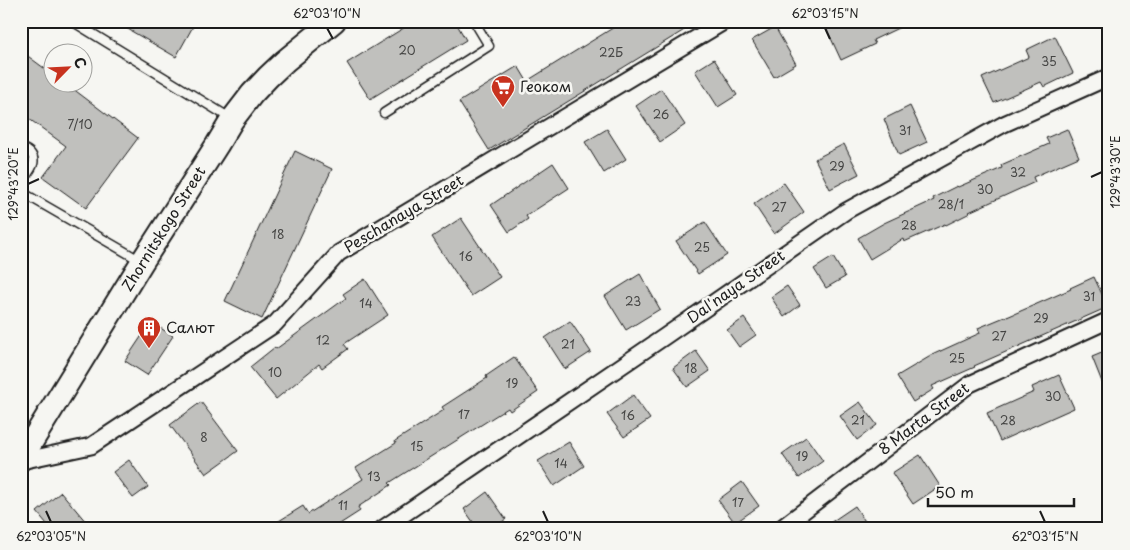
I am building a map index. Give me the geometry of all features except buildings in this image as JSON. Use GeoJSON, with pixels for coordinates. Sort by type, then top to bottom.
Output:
{"type":"FeatureCollection","features":[{"type":"Feature","properties":{"kind":"main road","name":"Zhornitskogo Street"},"geometry":{"type":"LineString","coordinates":[[21,460],[142,262],[232,120],[252,94],[274,71],[334,21]]}},
{"type":"Feature","properties":{"kind":"street","name":"Peschanaya Street"},"geometry":{"type":"LineString","coordinates":[[21,460],[91,446],[275,324],[339,253],[725,21]]}},
{"type":"Feature","properties":{"kind":"street","name":"Dal'naya Street"},"geometry":{"type":"LineString","coordinates":[[382,529],[846,211],[1004,124],[1109,77]]}},
{"type":"Feature","properties":{"kind":"street","name":"8 Marta Street"},"geometry":{"type":"LineString","coordinates":[[780,529],[970,384],[1109,320]]}},
{"type":"Feature","properties":{"kind":"lane"},"geometry":{"type":"LineString","coordinates":[[72,21],[232,120]]}},
{"type":"Feature","properties":{"kind":"lane"},"geometry":{"type":"LineString","coordinates":[[384,113],[489,46],[474,21]]}},
{"type":"Feature","properties":{"kind":"lane"},"geometry":{"type":"LineString","coordinates":[[21,147],[30,153],[33,158],[32,165],[21,184],[25,194],[142,262]]}},
{"type":"Feature","properties":{"kind":"place","name":"Геоком"},"geometry":{"type":"Point","coordinates":[503,108]}},
{"type":"Feature","properties":{"kind":"place","name":"Салют"},"geometry":{"type":"Point","coordinates":[149,349]}}]}
